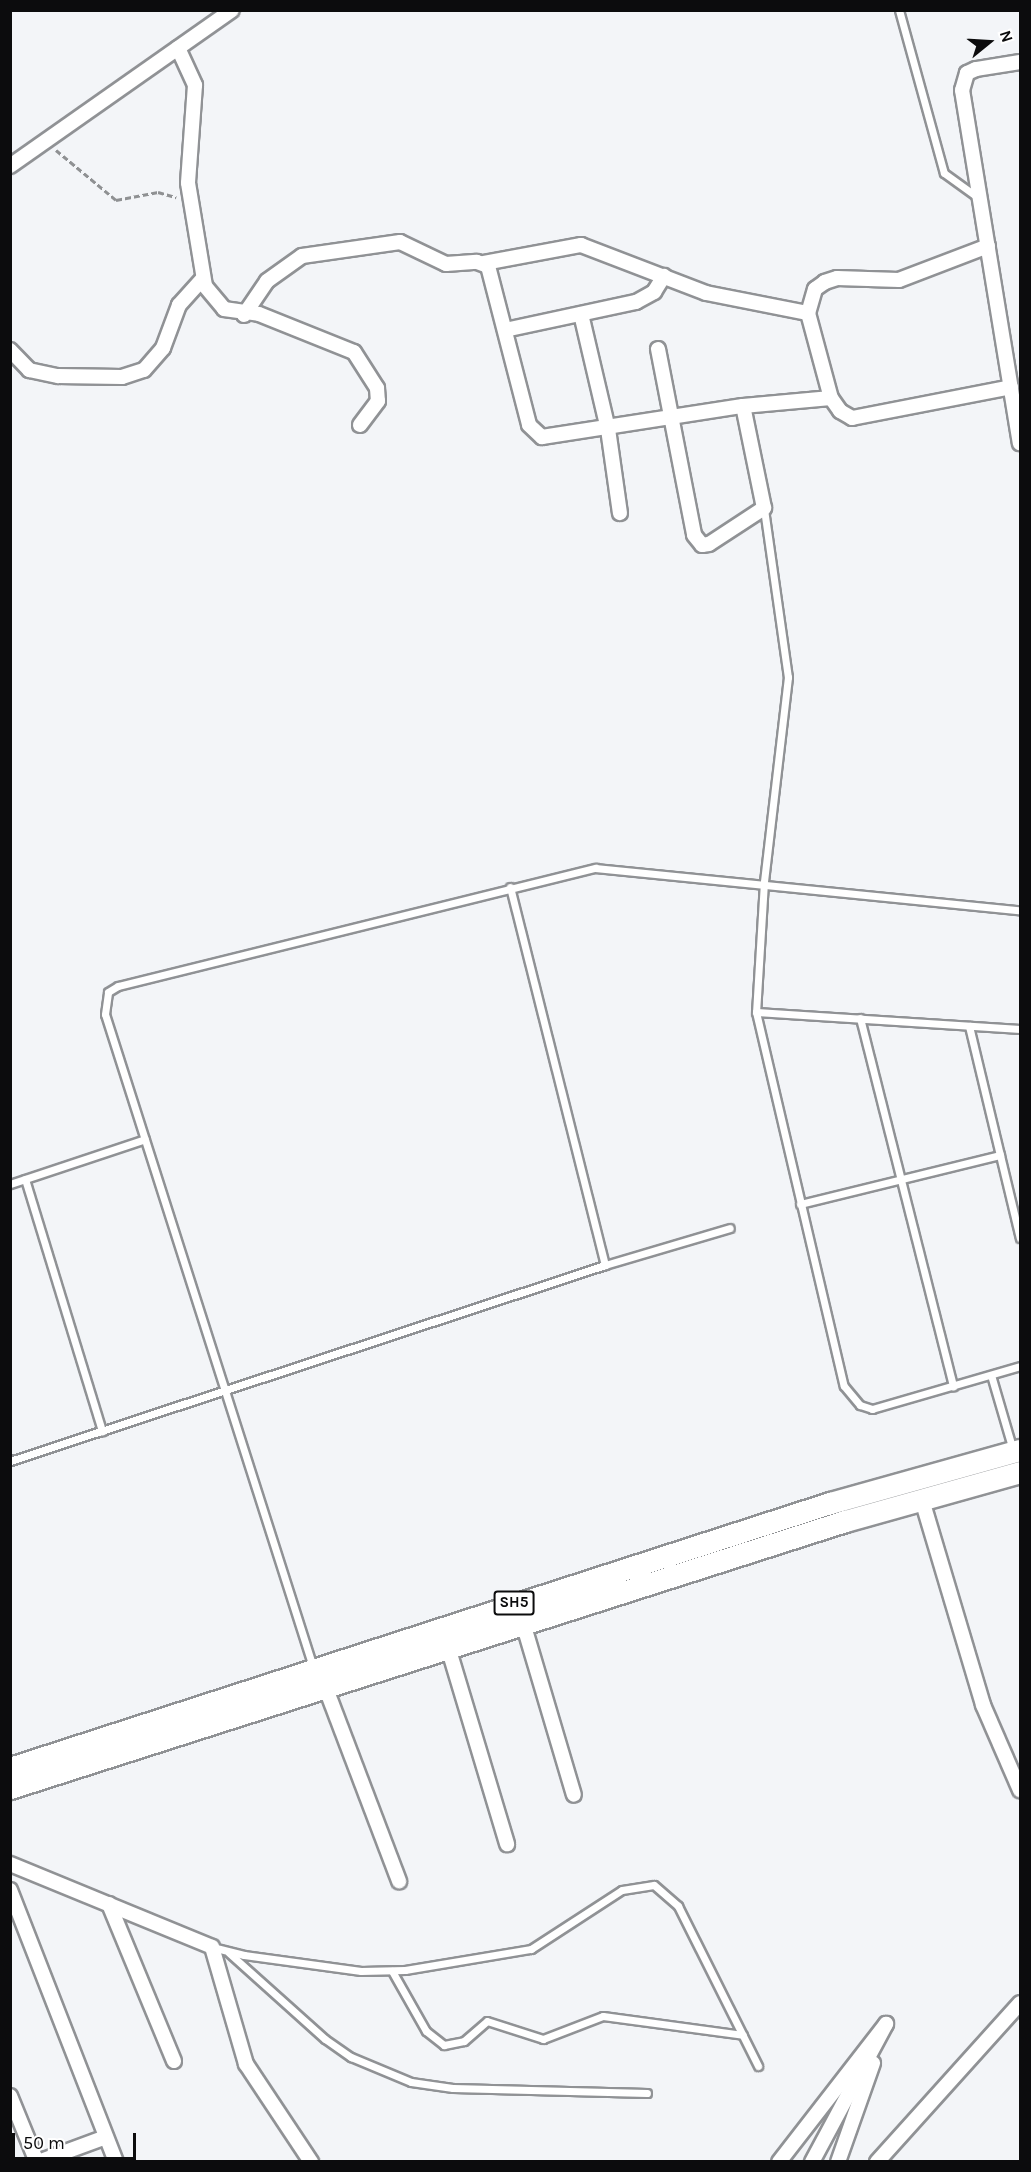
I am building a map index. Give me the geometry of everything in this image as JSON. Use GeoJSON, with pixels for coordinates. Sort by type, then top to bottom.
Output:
{"type":"FeatureCollection","features":[{"type":"Feature","properties":{"kind":"main road","name":"SH5"},"geometry":{"type":"LineString","coordinates":[[10,1788],[830,1503],[1017,1451]]}},
{"type":"Feature","properties":{"kind":"main road","name":"SH5"},"geometry":{"type":"LineString","coordinates":[[10,1768],[448,1647],[922,1500],[1020,1472]]}},
{"type":"Feature","properties":{"kind":"street"},"geometry":{"type":"LineString","coordinates":[[10,166],[232,10]]}},
{"type":"Feature","properties":{"kind":"street"},"geometry":{"type":"LineString","coordinates":[[178,48],[195,85],[188,171],[191,206],[203,278],[224,309],[244,315],[259,314],[354,352],[377,388],[378,401],[360,425]]}},
{"type":"Feature","properties":{"kind":"street"},"geometry":{"type":"LineString","coordinates":[[1020,62],[976,69],[963,80],[987,246],[1020,443]]}},
{"type":"Feature","properties":{"kind":"street"},"geometry":{"type":"LineString","coordinates":[[244,315],[272,275],[310,254],[400,242],[446,264],[484,263],[581,245],[717,296],[808,313]]}},
{"type":"Feature","properties":{"kind":"street"},"geometry":{"type":"LineString","coordinates":[[987,246],[899,280],[837,278],[825,282],[815,289],[808,313],[831,398],[840,411],[852,418],[866,419],[1011,387]]}},
{"type":"Feature","properties":{"kind":"street"},"geometry":{"type":"LineString","coordinates":[[484,263],[490,270],[529,425],[534,433],[550,439],[743,406],[831,398]]}},
{"type":"Feature","properties":{"kind":"street"},"geometry":{"type":"LineString","coordinates":[[505,330],[646,298],[664,276]]}},
{"type":"Feature","properties":{"kind":"street"},"geometry":{"type":"LineString","coordinates":[[10,350],[29,370],[58,376],[122,376],[144,370],[164,348],[179,305],[203,278]]}},
{"type":"Feature","properties":{"kind":"street"},"geometry":{"type":"LineString","coordinates":[[581,314],[608,429],[620,513]]}},
{"type":"Feature","properties":{"kind":"street"},"geometry":{"type":"LineString","coordinates":[[658,349],[696,541],[709,544],[764,508],[743,406]]}},
{"type":"Feature","properties":{"kind":"street"},"geometry":{"type":"LineString","coordinates":[[922,1500],[983,1705],[1020,1790]]}},
{"type":"Feature","properties":{"kind":"street"},"geometry":{"type":"LineString","coordinates":[[523,1623],[574,1795]]}},
{"type":"Feature","properties":{"kind":"street"},"geometry":{"type":"LineString","coordinates":[[448,1647],[507,1844]]}},
{"type":"Feature","properties":{"kind":"street"},"geometry":{"type":"LineString","coordinates":[[319,1681],[399,1881]]}},
{"type":"Feature","properties":{"kind":"street"},"geometry":{"type":"LineString","coordinates":[[10,1864],[212,1947],[246,2064],[311,2162]]}},
{"type":"Feature","properties":{"kind":"street"},"geometry":{"type":"LineString","coordinates":[[10,1890],[116,2162]]}},
{"type":"Feature","properties":{"kind":"street"},"geometry":{"type":"LineString","coordinates":[[109,1904],[174,2061]]}},
{"type":"Feature","properties":{"kind":"street"},"geometry":{"type":"LineString","coordinates":[[877,2162],[1020,2003]]}},
{"type":"Feature","properties":{"kind":"street"},"geometry":{"type":"LineString","coordinates":[[778,2162],[886,2024]]}},
{"type":"Feature","properties":{"kind":"street"},"geometry":{"type":"LineString","coordinates":[[812,2162],[886,2024]]}},
{"type":"Feature","properties":{"kind":"street"},"geometry":{"type":"LineString","coordinates":[[838,2162],[886,2024]]}},
{"type":"Feature","properties":{"kind":"street"},"geometry":{"type":"LineString","coordinates":[[10,2096],[37,2162],[106,2137]]}},
{"type":"Feature","properties":{"kind":"lane"},"geometry":{"type":"LineString","coordinates":[[899,10],[944,173],[980,200]]}},
{"type":"Feature","properties":{"kind":"lane"},"geometry":{"type":"LineString","coordinates":[[764,508],[788,664],[764,882],[756,1012],[800,1204],[848,1394],[860,1405],[872,1409],[1020,1366]]}},
{"type":"Feature","properties":{"kind":"lane"},"geometry":{"type":"LineString","coordinates":[[319,1681],[105,1014],[108,993],[117,986],[596,867],[764,882],[1020,910]]}},
{"type":"Feature","properties":{"kind":"lane"},"geometry":{"type":"LineString","coordinates":[[510,887],[605,1264]]}},
{"type":"Feature","properties":{"kind":"lane"},"geometry":{"type":"LineString","coordinates":[[756,1012],[1020,1029]]}},
{"type":"Feature","properties":{"kind":"lane"},"geometry":{"type":"LineString","coordinates":[[860,1018],[952,1386]]}},
{"type":"Feature","properties":{"kind":"lane"},"geometry":{"type":"LineString","coordinates":[[969,1026],[1020,1238]]}},
{"type":"Feature","properties":{"kind":"lane"},"geometry":{"type":"LineString","coordinates":[[10,1184],[145,1139]]}},
{"type":"Feature","properties":{"kind":"lane"},"geometry":{"type":"LineString","coordinates":[[800,1204],[1000,1155]]}},
{"type":"Feature","properties":{"kind":"lane"},"geometry":{"type":"LineString","coordinates":[[25,1179],[102,1431]]}},
{"type":"Feature","properties":{"kind":"lane"},"geometry":{"type":"LineString","coordinates":[[10,1461],[605,1264],[730,1228]]}},
{"type":"Feature","properties":{"kind":"lane"},"geometry":{"type":"LineString","coordinates":[[991,1375],[1017,1451]]}},
{"type":"Feature","properties":{"kind":"lane"},"geometry":{"type":"LineString","coordinates":[[212,1947],[229,1952],[361,1971],[392,1971],[515,1954],[548,1941],[622,1890],[654,1885],[678,1906],[758,2066]]}},
{"type":"Feature","properties":{"kind":"lane"},"geometry":{"type":"LineString","coordinates":[[229,1952],[333,2045],[351,2057],[411,2082],[453,2088],[647,2093]]}},
{"type":"Feature","properties":{"kind":"lane"},"geometry":{"type":"LineString","coordinates":[[392,1971],[426,2031],[444,2045],[464,2041],[487,2021],[543,2039],[603,2016],[743,2035]]}},
{"type":"Feature","properties":{"kind":"path"},"geometry":{"type":"LineString","coordinates":[[46,141],[116,200],[166,192],[191,206]]}}]}
